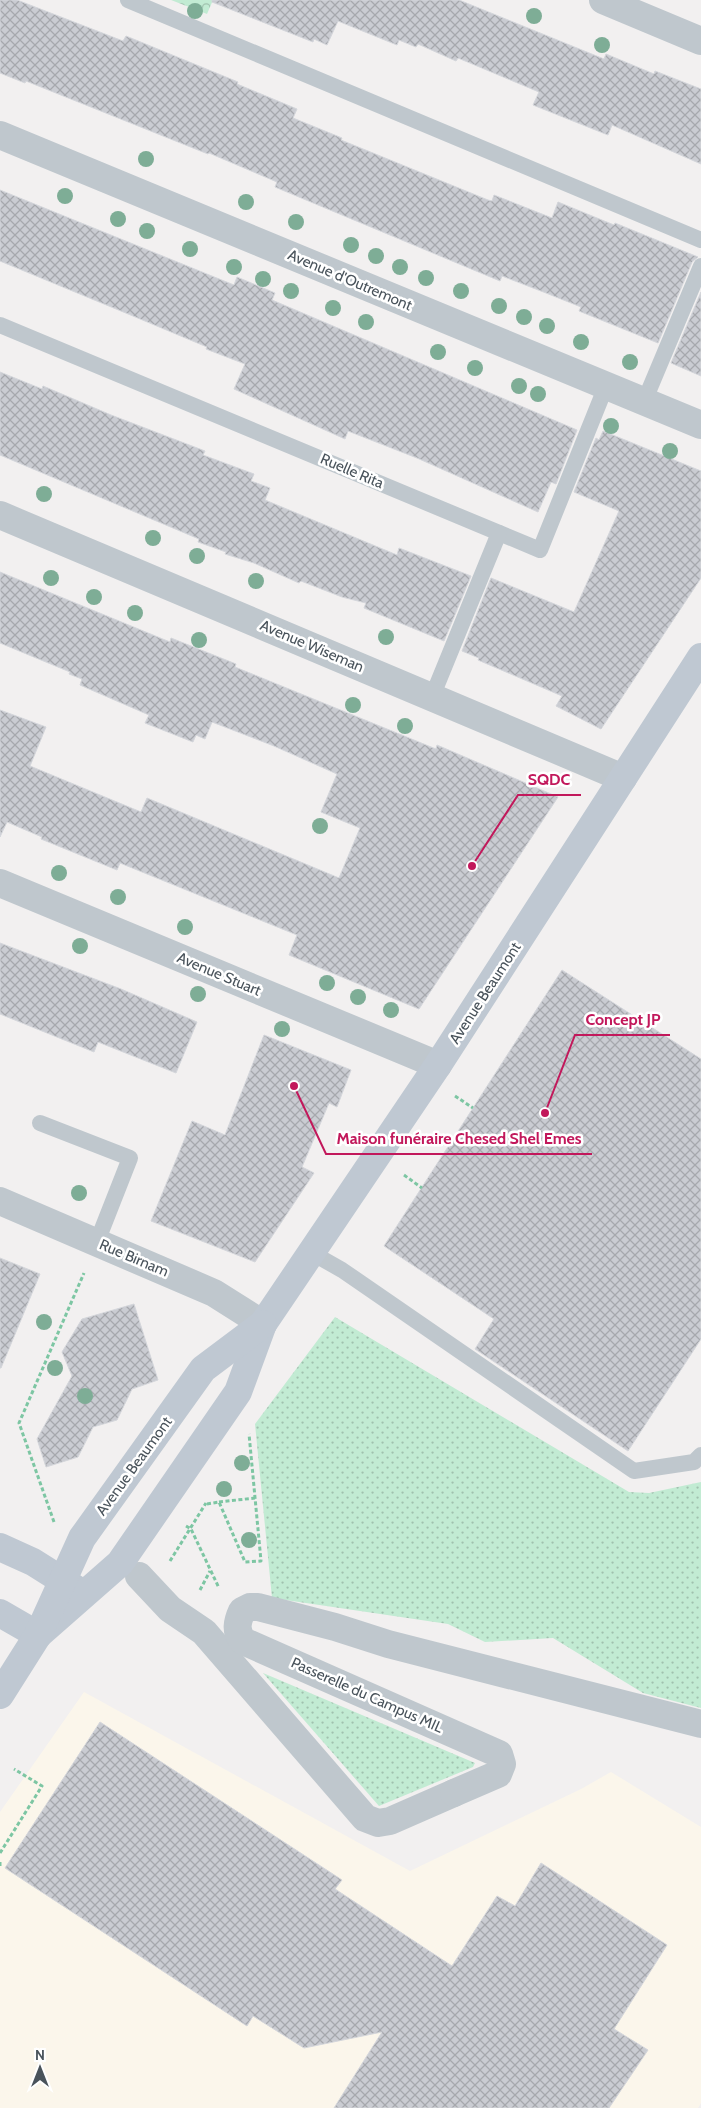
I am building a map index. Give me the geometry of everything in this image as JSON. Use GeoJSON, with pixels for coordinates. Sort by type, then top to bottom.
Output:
{"type":"FeatureCollection","features":[{"type":"Feature","properties":{"kind":"street"},"geometry":{"type":"LineString","coordinates":[[603,0],[701,41]]}},
{"type":"Feature","properties":{"kind":"street","name":"Avenue d'Outremont"},"geometry":{"type":"LineString","coordinates":[[0,135],[701,425]]}},
{"type":"Feature","properties":{"kind":"street","name":"Avenue Wiseman"},"geometry":{"type":"LineString","coordinates":[[0,515],[623,778]]}},
{"type":"Feature","properties":{"kind":"street","name":"Avenue Beaumont"},"geometry":{"type":"LineString","coordinates":[[0,1695],[38,1635],[74,1587],[120,1563],[238,1392],[264,1324],[438,1065],[701,657]]}},
{"type":"Feature","properties":{"kind":"street","name":"Avenue Stuart"},"geometry":{"type":"LineString","coordinates":[[0,883],[438,1065]]}},
{"type":"Feature","properties":{"kind":"street","name":"Rue Birnam"},"geometry":{"type":"LineString","coordinates":[[0,1201],[214,1293],[264,1324]]}},
{"type":"Feature","properties":{"kind":"street","name":"Avenue Beaumont"},"geometry":{"type":"LineString","coordinates":[[74,1587],[82,1538],[203,1369],[264,1324]]}},
{"type":"Feature","properties":{"kind":"street"},"geometry":{"type":"LineString","coordinates":[[0,1547],[32,1562],[74,1587]]}},
{"type":"Feature","properties":{"kind":"street","name":"Passerelle du Campus MIL"},"geometry":{"type":"LineString","coordinates":[[146,1582],[170,1609],[204,1632],[365,1818],[371,1821],[384,1823],[498,1774],[502,1764],[499,1754],[243,1641],[237,1633],[242,1611],[250,1607],[258,1607],[335,1627],[388,1644],[701,1724]]}},
{"type":"Feature","properties":{"kind":"street"},"geometry":{"type":"LineString","coordinates":[[0,1613],[38,1635]]}},
{"type":"Feature","properties":{"kind":"lane"},"geometry":{"type":"LineString","coordinates":[[128,0],[701,240]]}},
{"type":"Feature","properties":{"kind":"lane"},"geometry":{"type":"LineString","coordinates":[[644,402],[701,266]]}},
{"type":"Feature","properties":{"kind":"lane","name":"Ruelle Rita"},"geometry":{"type":"LineString","coordinates":[[0,325],[540,550],[606,386]]}},
{"type":"Feature","properties":{"kind":"lane"},"geometry":{"type":"LineString","coordinates":[[432,697],[499,533]]}},
{"type":"Feature","properties":{"kind":"lane"},"geometry":{"type":"LineString","coordinates":[[40,1123],[130,1158],[97,1242]]}},
{"type":"Feature","properties":{"kind":"lane"},"geometry":{"type":"LineString","coordinates":[[312,1253],[342,1270],[634,1471],[694,1462],[701,1455]]}},
{"type":"Feature","properties":{"kind":"path"},"geometry":{"type":"LineString","coordinates":[[455,1096],[473,1108]]}},
{"type":"Feature","properties":{"kind":"path"},"geometry":{"type":"LineString","coordinates":[[404,1175],[422,1188]]}},
{"type":"Feature","properties":{"kind":"path"},"geometry":{"type":"LineString","coordinates":[[56,1526],[19,1422],[85,1270]]}},
{"type":"Feature","properties":{"kind":"path"},"geometry":{"type":"LineString","coordinates":[[219,1502],[245,1562],[260,1561],[249,1432]]}},
{"type":"Feature","properties":{"kind":"path"},"geometry":{"type":"LineString","coordinates":[[146,1582],[191,1529],[207,1504],[255,1498]]}},
{"type":"Feature","properties":{"kind":"path"},"geometry":{"type":"LineString","coordinates":[[201,1499],[207,1504]]}},
{"type":"Feature","properties":{"kind":"path"},"geometry":{"type":"LineString","coordinates":[[184,1525],[191,1529],[223,1597]]}},
{"type":"Feature","properties":{"kind":"path"},"geometry":{"type":"LineString","coordinates":[[0,1853],[42,1786],[14,1768]]}},
{"type":"Feature","properties":{"kind":"path"},"geometry":{"type":"LineString","coordinates":[[0,1862],[0,1868]]}},
{"type":"Feature","properties":{"kind":"shaded area"},"geometry":{"type":"Polygon","coordinates":[[[84,1692],[410,1871],[581,1789],[611,1772],[701,1827],[701,2103],[698,2108],[0,2108],[0,1812],[84,1692]]]}},
{"type":"Feature","properties":{"kind":"green space"},"geometry":{"type":"Polygon","coordinates":[[[171,0],[213,0],[207,14],[171,0]]]}},
{"type":"Feature","properties":{"kind":"green space"},"geometry":{"type":"Polygon","coordinates":[[[335,1317],[629,1492],[649,1493],[701,1482],[701,1708],[643,1693],[553,1638],[485,1642],[448,1624],[272,1598],[255,1424],[335,1317]]]}},
{"type":"Feature","properties":{"kind":"green space"},"geometry":{"type":"Polygon","coordinates":[[[263,1673],[475,1763],[473,1767],[379,1806],[263,1673]]]}},
{"type":"Feature","properties":{"kind":"building"},"geometry":{"type":"Polygon","coordinates":[[[0,0],[17,0],[123,41],[126,36],[238,82],[237,84],[297,109],[293,118],[342,138],[341,140],[488,200],[492,201],[494,195],[552,218],[558,202],[698,257],[692,262],[658,343],[579,311],[581,307],[502,276],[500,281],[275,187],[277,182],[209,153],[26,81],[25,83],[0,73],[0,0]]]}},
{"type":"Feature","properties":{"kind":"building"},"geometry":{"type":"Polygon","coordinates":[[[212,0],[459,0],[604,59],[606,54],[654,74],[655,71],[701,89],[701,164],[612,125],[608,135],[533,105],[539,92],[458,58],[456,61],[418,44],[416,47],[399,40],[397,45],[338,21],[327,45],[314,39],[313,42],[212,2],[212,0]]]}},
{"type":"Feature","properties":{"kind":"building"},"geometry":{"type":"Polygon","coordinates":[[[0,190],[234,285],[237,277],[275,293],[272,300],[577,430],[556,484],[551,482],[538,512],[417,458],[348,431],[345,439],[234,389],[245,364],[0,261],[0,190]]]}},
{"type":"Feature","properties":{"kind":"building"},"geometry":{"type":"Polygon","coordinates":[[[701,292],[701,376],[671,363],[701,292]]]}},
{"type":"Feature","properties":{"kind":"building"},"geometry":{"type":"Polygon","coordinates":[[[0,372],[42,389],[43,386],[111,415],[205,451],[203,455],[254,474],[251,481],[270,488],[265,500],[397,555],[399,548],[471,576],[444,641],[364,608],[366,603],[342,597],[301,581],[299,583],[254,563],[225,554],[226,552],[198,542],[199,539],[0,455],[0,372]]]}},
{"type":"Feature","properties":{"kind":"building"},"geometry":{"type":"Polygon","coordinates":[[[603,431],[701,471],[701,578],[601,729],[556,706],[562,696],[478,660],[479,658],[462,651],[491,578],[574,612],[619,511],[574,492],[596,438],[599,440],[603,431]]]}},
{"type":"Feature","properties":{"kind":"building"},"geometry":{"type":"Polygon","coordinates":[[[0,572],[170,642],[171,638],[236,664],[235,667],[436,749],[437,745],[558,797],[419,1009],[289,955],[297,935],[120,863],[117,870],[41,839],[42,837],[7,822],[0,837],[0,710],[46,727],[30,766],[141,812],[147,798],[339,878],[360,828],[321,812],[337,774],[274,746],[212,722],[205,739],[196,735],[193,742],[145,723],[149,715],[80,685],[82,679],[69,674],[70,672],[0,643],[0,572]]]}},
{"type":"Feature","properties":{"kind":"building"},"geometry":{"type":"Polygon","coordinates":[[[0,943],[121,989],[197,1022],[176,1073],[98,1042],[94,1052],[0,1014],[0,943]]]}},
{"type":"Feature","properties":{"kind":"building"},"geometry":{"type":"Polygon","coordinates":[[[562,970],[701,1059],[701,1339],[628,1451],[475,1349],[494,1319],[384,1246],[562,970]]]}},
{"type":"Feature","properties":{"kind":"building"},"geometry":{"type":"Polygon","coordinates":[[[264,1035],[351,1070],[337,1107],[329,1103],[302,1167],[314,1173],[255,1262],[151,1221],[192,1121],[225,1135],[264,1035]]]}},
{"type":"Feature","properties":{"kind":"building"},"geometry":{"type":"Polygon","coordinates":[[[0,1258],[40,1274],[1,1368],[0,1368],[0,1258]]]}},
{"type":"Feature","properties":{"kind":"building"},"geometry":{"type":"Polygon","coordinates":[[[134,1304],[158,1380],[132,1389],[117,1420],[93,1427],[78,1457],[46,1467],[37,1439],[72,1376],[62,1352],[82,1319],[134,1304]]]}},
{"type":"Feature","properties":{"kind":"building"},"geometry":{"type":"Polygon","coordinates":[[[100,1722],[342,1880],[335,1889],[452,1966],[497,1896],[515,1906],[541,1863],[667,1945],[614,2029],[648,2050],[609,2108],[334,2108],[382,2032],[304,2048],[253,2016],[247,2026],[5,1868],[100,1722]]]}},
{"type":"Feature","properties":{"kind":"place","name":"SQDC"},"geometry":{"type":"Point","coordinates":[472,866]}},
{"type":"Feature","properties":{"kind":"place","name":"Maison funéraire Chesed Shel Emes"},"geometry":{"type":"Point","coordinates":[294,1086]}},
{"type":"Feature","properties":{"kind":"place","name":"Concept JP"},"geometry":{"type":"Point","coordinates":[545,1113]}}]}
